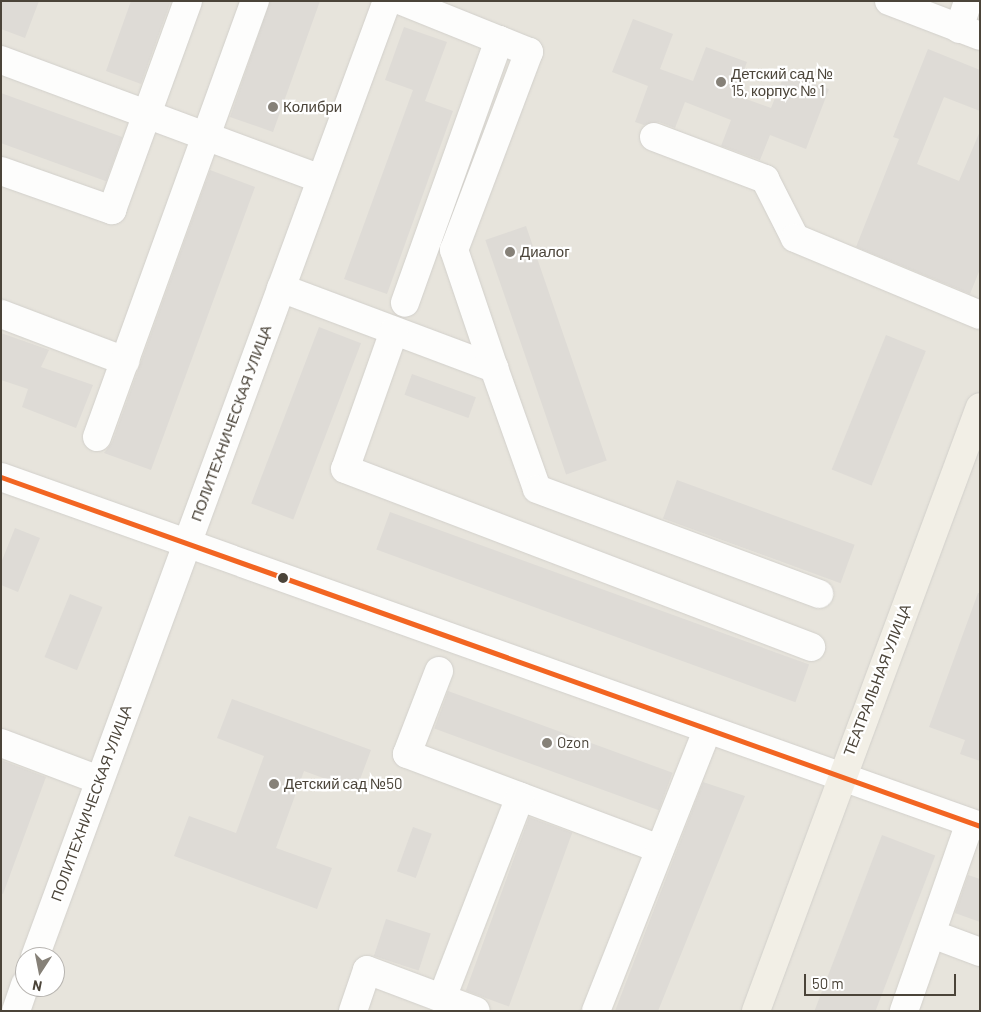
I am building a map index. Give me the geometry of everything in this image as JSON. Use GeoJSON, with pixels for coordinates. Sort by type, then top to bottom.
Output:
{"type":"FeatureCollection","features":[{"type":"Feature","properties":{"kind":"main road","name":"ТЕАТРАЛЬНАЯ УЛИЦА"},"geometry":{"type":"LineString","coordinates":[[756,1011],[841,775],[980,407]]}},
{"type":"Feature","properties":{"kind":"street"},"geometry":{"type":"LineString","coordinates":[[1,171],[112,210],[188,1]]}},
{"type":"Feature","properties":{"kind":"street"},"geometry":{"type":"LineString","coordinates":[[97,437],[255,1]]}},
{"type":"Feature","properties":{"kind":"street","name":"ПОЛИТЕХНИЧЕСКАЯ УЛИЦА"},"geometry":{"type":"LineString","coordinates":[[39,947],[387,1]]}},
{"type":"Feature","properties":{"kind":"street"},"geometry":{"type":"LineString","coordinates":[[402,1],[529,52],[454,250],[537,489],[819,594]]}},
{"type":"Feature","properties":{"kind":"street"},"geometry":{"type":"LineString","coordinates":[[889,1],[969,32],[968,1]]}},
{"type":"Feature","properties":{"kind":"street"},"geometry":{"type":"LineString","coordinates":[[405,303],[499,40]]}},
{"type":"Feature","properties":{"kind":"street"},"geometry":{"type":"LineString","coordinates":[[1,60],[321,179]]}},
{"type":"Feature","properties":{"kind":"street"},"geometry":{"type":"LineString","coordinates":[[654,137],[766,179],[795,238],[980,315]]}},
{"type":"Feature","properties":{"kind":"street"},"geometry":{"type":"LineString","coordinates":[[281,288],[494,368]]}},
{"type":"Feature","properties":{"kind":"street"},"geometry":{"type":"LineString","coordinates":[[1,314],[125,361]]}},
{"type":"Feature","properties":{"kind":"street"},"geometry":{"type":"LineString","coordinates":[[394,332],[345,469],[811,647]]}},
{"type":"Feature","properties":{"kind":"street"},"geometry":{"type":"LineString","coordinates":[[1,477],[707,730],[841,775],[975,825],[904,1011]]}},
{"type":"Feature","properties":{"kind":"street"},"geometry":{"type":"LineString","coordinates":[[439,671],[407,754],[660,849]]}},
{"type":"Feature","properties":{"kind":"street"},"geometry":{"type":"LineString","coordinates":[[596,1011],[707,730]]}},
{"type":"Feature","properties":{"kind":"street"},"geometry":{"type":"LineString","coordinates":[[1,743],[99,780]]}},
{"type":"Feature","properties":{"kind":"street"},"geometry":{"type":"LineString","coordinates":[[442,998],[520,796]]}},
{"type":"Feature","properties":{"kind":"street"},"geometry":{"type":"LineString","coordinates":[[932,934],[980,952]]}},
{"type":"Feature","properties":{"kind":"street"},"geometry":{"type":"LineString","coordinates":[[353,1011],[367,970],[476,1011]]}},
{"type":"Feature","properties":{"kind":"street"},"geometry":{"type":"LineString","coordinates":[[16,1011],[21,997]]}},
{"type":"Feature","properties":{"kind":"shaded area"},"geometry":{"type":"Polygon","coordinates":[[[1,1],[980,1],[980,1011],[1,1011],[1,1]]]}},
{"type":"Feature","properties":{"kind":"building"},"geometry":{"type":"Polygon","coordinates":[[[1,1],[39,1],[25,38],[1,29],[1,1]]]}},
{"type":"Feature","properties":{"kind":"building"},"geometry":{"type":"Polygon","coordinates":[[[131,1],[171,1],[141,84],[106,71],[131,1]]]}},
{"type":"Feature","properties":{"kind":"building"},"geometry":{"type":"Polygon","coordinates":[[[270,1],[320,1],[273,132],[230,117],[270,1]]]}},
{"type":"Feature","properties":{"kind":"building"},"geometry":{"type":"Polygon","coordinates":[[[633,19],[673,34],[660,69],[693,81],[706,47],[747,62],[735,95],[771,108],[785,73],[829,89],[806,149],[770,135],[760,160],[721,146],[731,120],[685,102],[675,128],[659,122],[644,125],[635,122],[648,86],[612,72],[633,19]]]}},
{"type":"Feature","properties":{"kind":"building"},"geometry":{"type":"Polygon","coordinates":[[[404,27],[447,42],[425,101],[453,111],[387,294],[344,279],[413,90],[385,80],[404,27]]]}},
{"type":"Feature","properties":{"kind":"building"},"geometry":{"type":"Polygon","coordinates":[[[928,49],[980,70],[980,111],[944,97],[917,164],[959,181],[980,131],[980,269],[970,294],[856,247],[899,139],[893,137],[928,49]]]}},
{"type":"Feature","properties":{"kind":"building"},"geometry":{"type":"Polygon","coordinates":[[[1,93],[122,137],[106,181],[1,143],[1,93]]]}},
{"type":"Feature","properties":{"kind":"building"},"geometry":{"type":"Polygon","coordinates":[[[210,170],[255,187],[151,470],[104,453],[112,442],[210,170]]]}},
{"type":"Feature","properties":{"kind":"building"},"geometry":{"type":"Polygon","coordinates":[[[526,226],[607,460],[566,474],[485,240],[526,226]]]}},
{"type":"Feature","properties":{"kind":"building"},"geometry":{"type":"Polygon","coordinates":[[[319,327],[361,343],[293,520],[251,503],[319,327]]]}},
{"type":"Feature","properties":{"kind":"building"},"geometry":{"type":"Polygon","coordinates":[[[1,333],[49,350],[41,367],[93,385],[76,428],[22,407],[28,389],[1,380],[1,333]]]}},
{"type":"Feature","properties":{"kind":"building"},"geometry":{"type":"Polygon","coordinates":[[[886,335],[926,351],[872,486],[832,469],[886,335]]]}},
{"type":"Feature","properties":{"kind":"building"},"geometry":{"type":"Polygon","coordinates":[[[412,374],[476,397],[468,418],[404,395],[412,374]]]}},
{"type":"Feature","properties":{"kind":"building"},"geometry":{"type":"Polygon","coordinates":[[[677,480],[855,545],[841,583],[663,519],[677,480]]]}},
{"type":"Feature","properties":{"kind":"building"},"geometry":{"type":"Polygon","coordinates":[[[390,512],[809,665],[795,702],[376,550],[390,512]]]}},
{"type":"Feature","properties":{"kind":"building"},"geometry":{"type":"Polygon","coordinates":[[[15,528],[40,538],[18,592],[1,585],[1,563],[15,528]]]}},
{"type":"Feature","properties":{"kind":"building"},"geometry":{"type":"Polygon","coordinates":[[[978,593],[980,593],[980,761],[960,754],[965,740],[929,727],[978,593]]]}},
{"type":"Feature","properties":{"kind":"building"},"geometry":{"type":"Polygon","coordinates":[[[70,594],[102,607],[77,670],[45,657],[70,594]]]}},
{"type":"Feature","properties":{"kind":"building"},"geometry":{"type":"Polygon","coordinates":[[[448,691],[673,773],[659,810],[434,729],[448,691]]]}},
{"type":"Feature","properties":{"kind":"building"},"geometry":{"type":"Polygon","coordinates":[[[232,699],[371,750],[356,790],[304,771],[276,848],[332,868],[317,909],[174,856],[189,816],[236,833],[264,756],[217,738],[232,699]]]}},
{"type":"Feature","properties":{"kind":"building"},"geometry":{"type":"Polygon","coordinates":[[[1,760],[46,777],[3,894],[1,893],[1,760]]]}},
{"type":"Feature","properties":{"kind":"building"},"geometry":{"type":"Polygon","coordinates":[[[703,782],[745,796],[658,1011],[615,1011],[703,782]]]}},
{"type":"Feature","properties":{"kind":"building"},"geometry":{"type":"Polygon","coordinates":[[[529,817],[572,833],[509,1007],[466,991],[529,817]]]}},
{"type":"Feature","properties":{"kind":"building"},"geometry":{"type":"Polygon","coordinates":[[[413,827],[432,834],[416,878],[397,871],[413,827]]]}},
{"type":"Feature","properties":{"kind":"building"},"geometry":{"type":"Polygon","coordinates":[[[882,835],[935,855],[875,1011],[815,1011],[882,835]]]}},
{"type":"Feature","properties":{"kind":"building"},"geometry":{"type":"Polygon","coordinates":[[[968,875],[980,879],[980,922],[955,913],[968,875]]]}},
{"type":"Feature","properties":{"kind":"building"},"geometry":{"type":"Polygon","coordinates":[[[386,919],[431,934],[419,971],[374,956],[386,919]]]}},
{"type":"Feature","properties":{"kind":"transit line"},"geometry":{"type":"LineString","coordinates":[[1,477],[980,826]]}},
{"type":"Feature","properties":{"kind":"place","name":"Детский сад № 15, корпус № 1"},"geometry":{"type":"Point","coordinates":[721,82]}},
{"type":"Feature","properties":{"kind":"place","name":"Колибри"},"geometry":{"type":"Point","coordinates":[273,107]}},
{"type":"Feature","properties":{"kind":"place","name":"Диалог"},"geometry":{"type":"Point","coordinates":[510,252]}},
{"type":"Feature","properties":{"kind":"place","name":"Ozon"},"geometry":{"type":"Point","coordinates":[547,743]}},
{"type":"Feature","properties":{"kind":"place","name":"Детский сад №50"},"geometry":{"type":"Point","coordinates":[274,784]}}]}
